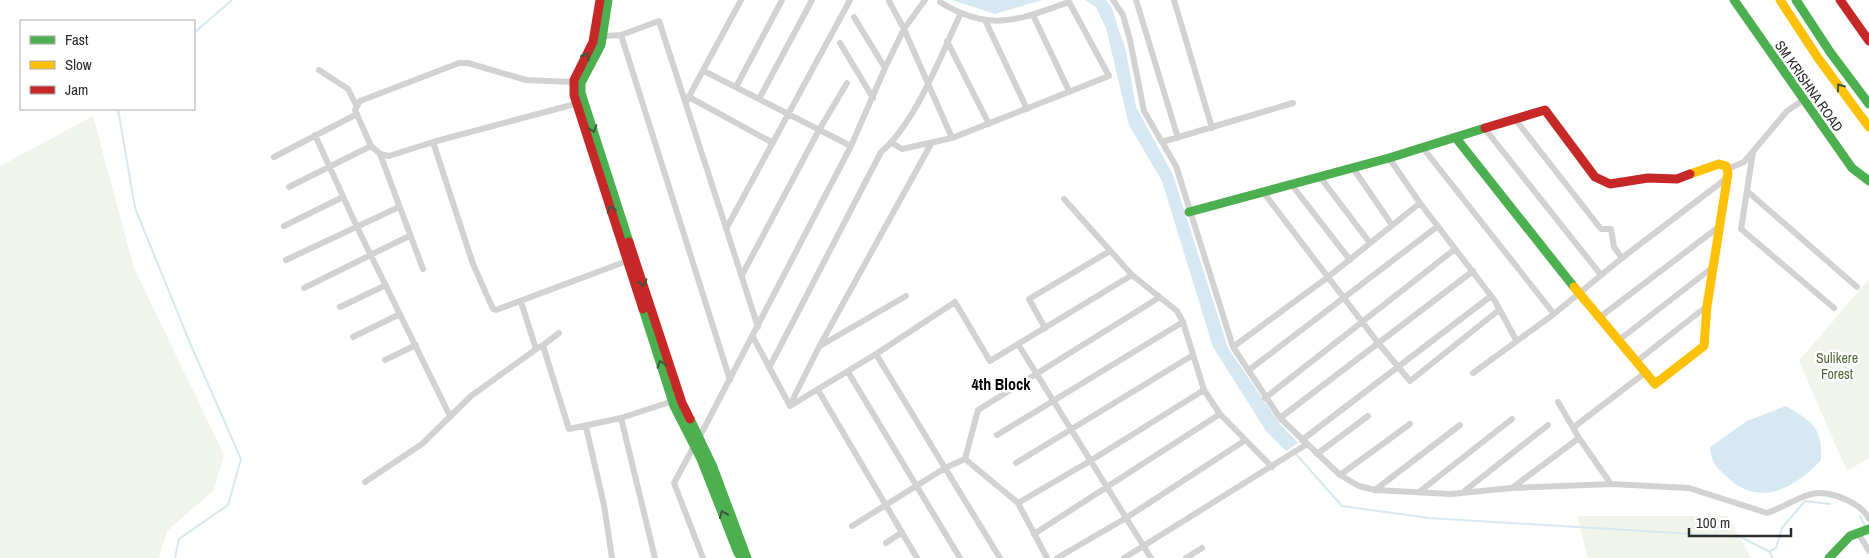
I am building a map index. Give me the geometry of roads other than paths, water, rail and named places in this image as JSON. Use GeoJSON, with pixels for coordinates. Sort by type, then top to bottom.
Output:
{"type":"FeatureCollection","features":[{"type":"Feature","properties":{"kind":"main road"},"geometry":{"type":"LineString","coordinates":[[600,0],[593,42],[573,82],[572,91],[581,103],[682,403],[742,558]]}},
{"type":"Feature","properties":{"kind":"main road"},"geometry":{"type":"LineString","coordinates":[[608,0],[601,45],[581,85],[581,103],[672,401],[713,467],[747,558]]}},
{"type":"Feature","properties":{"kind":"main road","name":"SM KRISHNA ROAD"},"geometry":{"type":"LineString","coordinates":[[1734,0],[1802,101],[1852,168],[1869,181]]}},
{"type":"Feature","properties":{"kind":"main road","name":"SM KRISHNA ROAD"},"geometry":{"type":"LineString","coordinates":[[1780,0],[1818,58],[1869,127]]}},
{"type":"Feature","properties":{"kind":"main road"},"geometry":{"type":"LineString","coordinates":[[1796,0],[1830,52],[1869,104]]}},
{"type":"Feature","properties":{"kind":"main road"},"geometry":{"type":"LineString","coordinates":[[1840,0],[1869,42]]}},
{"type":"Feature","properties":{"kind":"main road"},"geometry":{"type":"LineString","coordinates":[[1189,212],[1389,158],[1545,110],[1595,176],[1610,184],[1648,178],[1677,179],[1719,164],[1726,166],[1728,174],[1707,306],[1704,346],[1655,384],[1579,293],[1456,138]]}},
{"type":"Feature","properties":{"kind":"main road"},"geometry":{"type":"LineString","coordinates":[[1829,558],[1850,536],[1869,529]]}},
{"type":"Feature","properties":{"kind":"street"},"geometry":{"type":"LineString","coordinates":[[688,99],[741,0]]}},
{"type":"Feature","properties":{"kind":"street"},"geometry":{"type":"LineString","coordinates":[[736,87],[782,0]]}},
{"type":"Feature","properties":{"kind":"street"},"geometry":{"type":"LineString","coordinates":[[759,99],[812,0]]}},
{"type":"Feature","properties":{"kind":"street"},"geometry":{"type":"LineString","coordinates":[[726,229],[850,0]]}},
{"type":"Feature","properties":{"kind":"street"},"geometry":{"type":"LineString","coordinates":[[889,0],[952,138]]}},
{"type":"Feature","properties":{"kind":"street"},"geometry":{"type":"LineString","coordinates":[[703,558],[674,483],[753,337],[852,146],[884,68],[904,30],[914,19],[925,0]]}},
{"type":"Feature","properties":{"kind":"street"},"geometry":{"type":"LineString","coordinates":[[1113,0],[1123,15],[1130,40],[1144,111],[1176,166],[1233,347],[1280,418],[1340,475],[1359,486],[1375,490],[1419,492],[1462,493],[1512,488],[1611,484],[1689,488],[1767,513],[1802,496],[1818,492],[1837,495],[1857,506],[1869,519]]}},
{"type":"Feature","properties":{"kind":"street"},"geometry":{"type":"LineString","coordinates":[[1136,0],[1178,138]]}},
{"type":"Feature","properties":{"kind":"street"},"geometry":{"type":"LineString","coordinates":[[1174,0],[1212,128]]}},
{"type":"Feature","properties":{"kind":"street"},"geometry":{"type":"LineString","coordinates":[[892,143],[902,149],[952,138],[1108,76],[1069,2],[1010,21],[985,20],[960,15],[940,2]]}},
{"type":"Feature","properties":{"kind":"street"},"geometry":{"type":"LineString","coordinates":[[769,368],[881,152],[892,143],[910,115],[960,15]]}},
{"type":"Feature","properties":{"kind":"street"},"geometry":{"type":"LineString","coordinates":[[1033,15],[1070,92]]}},
{"type":"Feature","properties":{"kind":"street"},"geometry":{"type":"LineString","coordinates":[[854,17],[884,68]]}},
{"type":"Feature","properties":{"kind":"street"},"geometry":{"type":"LineString","coordinates":[[604,36],[621,35],[659,20],[688,99],[726,229],[758,327]]}},
{"type":"Feature","properties":{"kind":"street"},"geometry":{"type":"LineString","coordinates":[[985,20],[1027,108]]}},
{"type":"Feature","properties":{"kind":"street"},"geometry":{"type":"LineString","coordinates":[[621,35],[730,380]]}},
{"type":"Feature","properties":{"kind":"street"},"geometry":{"type":"LineString","coordinates":[[947,42],[989,124]]}},
{"type":"Feature","properties":{"kind":"street"},"geometry":{"type":"LineString","coordinates":[[840,43],[873,98]]}},
{"type":"Feature","properties":{"kind":"street"},"geometry":{"type":"LineString","coordinates":[[356,105],[360,101],[459,63],[468,63],[526,80],[573,82]]}},
{"type":"Feature","properties":{"kind":"street"},"geometry":{"type":"LineString","coordinates":[[319,70],[348,90],[356,105],[357,114],[371,146],[380,154],[389,156],[433,142],[581,103]]}},
{"type":"Feature","properties":{"kind":"street"},"geometry":{"type":"LineString","coordinates":[[704,71],[852,146]]}},
{"type":"Feature","properties":{"kind":"street"},"geometry":{"type":"LineString","coordinates":[[742,276],[819,130],[847,83]]}},
{"type":"Feature","properties":{"kind":"street"},"geometry":{"type":"LineString","coordinates":[[688,99],[773,142]]}},
{"type":"Feature","properties":{"kind":"street"},"geometry":{"type":"LineString","coordinates":[[1474,373],[1516,340],[1554,314],[1744,162],[1787,111],[1802,101]]}},
{"type":"Feature","properties":{"kind":"street"},"geometry":{"type":"LineString","coordinates":[[1162,142],[1293,103]]}},
{"type":"Feature","properties":{"kind":"street"},"geometry":{"type":"LineString","coordinates":[[274,157],[357,114]]}},
{"type":"Feature","properties":{"kind":"street"},"geometry":{"type":"LineString","coordinates":[[1515,119],[1601,229],[1611,229],[1614,247],[1622,258]]}},
{"type":"Feature","properties":{"kind":"street"},"geometry":{"type":"LineString","coordinates":[[1485,129],[1601,275]]}},
{"type":"Feature","properties":{"kind":"street"},"geometry":{"type":"LineString","coordinates":[[315,135],[343,197],[450,416]]}},
{"type":"Feature","properties":{"kind":"street"},"geometry":{"type":"LineString","coordinates":[[433,142],[473,264],[490,306],[496,310],[522,302],[628,261]]}},
{"type":"Feature","properties":{"kind":"street"},"geometry":{"type":"LineString","coordinates":[[790,406],[818,347],[931,144]]}},
{"type":"Feature","properties":{"kind":"street"},"geometry":{"type":"LineString","coordinates":[[289,187],[371,146]]}},
{"type":"Feature","properties":{"kind":"street"},"geometry":{"type":"LineString","coordinates":[[1423,148],[1554,314]]}},
{"type":"Feature","properties":{"kind":"street"},"geometry":{"type":"LineString","coordinates":[[1753,152],[1741,229],[1834,308]]}},
{"type":"Feature","properties":{"kind":"street"},"geometry":{"type":"LineString","coordinates":[[380,154],[398,207],[423,268]]}},
{"type":"Feature","properties":{"kind":"street"},"geometry":{"type":"LineString","coordinates":[[1389,158],[1420,203],[1491,296],[1516,340]]}},
{"type":"Feature","properties":{"kind":"street"},"geometry":{"type":"LineString","coordinates":[[1353,168],[1392,225]]}},
{"type":"Feature","properties":{"kind":"street"},"geometry":{"type":"LineString","coordinates":[[1320,177],[1370,243]]}},
{"type":"Feature","properties":{"kind":"street"},"geometry":{"type":"LineString","coordinates":[[1291,184],[1350,260]]}},
{"type":"Feature","properties":{"kind":"street"},"geometry":{"type":"LineString","coordinates":[[1747,191],[1858,287]]}},
{"type":"Feature","properties":{"kind":"street"},"geometry":{"type":"LineString","coordinates":[[1263,192],[1379,344],[1410,381],[1499,310]]}},
{"type":"Feature","properties":{"kind":"street"},"geometry":{"type":"LineString","coordinates":[[284,226],[343,197]]}},
{"type":"Feature","properties":{"kind":"street"},"geometry":{"type":"LineString","coordinates":[[1064,199],[1132,275],[1177,312],[1183,322],[1204,390],[1220,414],[1244,441],[1272,467]]}},
{"type":"Feature","properties":{"kind":"street"},"geometry":{"type":"LineString","coordinates":[[1233,347],[1328,277],[1420,203]]}},
{"type":"Feature","properties":{"kind":"street"},"geometry":{"type":"LineString","coordinates":[[286,260],[398,207]]}},
{"type":"Feature","properties":{"kind":"street"},"geometry":{"type":"LineString","coordinates":[[1249,370],[1438,226]]}},
{"type":"Feature","properties":{"kind":"street"},"geometry":{"type":"LineString","coordinates":[[1600,318],[1720,226]]}},
{"type":"Feature","properties":{"kind":"street"},"geometry":{"type":"LineString","coordinates":[[304,288],[409,236]]}},
{"type":"Feature","properties":{"kind":"street"},"geometry":{"type":"LineString","coordinates":[[1265,398],[1455,249]]}},
{"type":"Feature","properties":{"kind":"street"},"geometry":{"type":"LineString","coordinates":[[1045,328],[1029,299],[1110,251]]}},
{"type":"Feature","properties":{"kind":"street"},"geometry":{"type":"LineString","coordinates":[[1619,340],[1713,266]]}},
{"type":"Feature","properties":{"kind":"street"},"geometry":{"type":"LineString","coordinates":[[1280,418],[1472,271]]}},
{"type":"Feature","properties":{"kind":"street"},"geometry":{"type":"LineString","coordinates":[[790,406],[848,372],[955,302],[990,361],[1132,275]]}},
{"type":"Feature","properties":{"kind":"street"},"geometry":{"type":"LineString","coordinates":[[340,307],[386,285]]}},
{"type":"Feature","properties":{"kind":"street"},"geometry":{"type":"LineString","coordinates":[[818,347],[906,296]]}},
{"type":"Feature","properties":{"kind":"street"},"geometry":{"type":"LineString","coordinates":[[1124,558],[1282,460],[1397,366],[1491,296]]}},
{"type":"Feature","properties":{"kind":"street"},"geometry":{"type":"LineString","coordinates":[[965,459],[978,410],[1160,297]]}},
{"type":"Feature","properties":{"kind":"street"},"geometry":{"type":"LineString","coordinates":[[522,302],[566,426],[572,430],[621,418],[672,401]]}},
{"type":"Feature","properties":{"kind":"street"},"geometry":{"type":"LineString","coordinates":[[1637,361],[1707,306]]}},
{"type":"Feature","properties":{"kind":"street"},"geometry":{"type":"LineString","coordinates":[[353,336],[400,314]]}},
{"type":"Feature","properties":{"kind":"street"},"geometry":{"type":"LineString","coordinates":[[997,435],[1183,322]]}},
{"type":"Feature","properties":{"kind":"street"},"geometry":{"type":"LineString","coordinates":[[365,482],[422,444],[481,388],[559,333]]}},
{"type":"Feature","properties":{"kind":"street"},"geometry":{"type":"LineString","coordinates":[[753,337],[790,406]]}},
{"type":"Feature","properties":{"kind":"street"},"geometry":{"type":"LineString","coordinates":[[1018,344],[1151,558]]}},
{"type":"Feature","properties":{"kind":"street"},"geometry":{"type":"LineString","coordinates":[[385,360],[416,346]]}},
{"type":"Feature","properties":{"kind":"street"},"geometry":{"type":"LineString","coordinates":[[876,354],[1000,558]]}},
{"type":"Feature","properties":{"kind":"street"},"geometry":{"type":"LineString","coordinates":[[1016,463],[1194,355]]}},
{"type":"Feature","properties":{"kind":"street"},"geometry":{"type":"LineString","coordinates":[[848,372],[960,558]]}},
{"type":"Feature","properties":{"kind":"street"},"geometry":{"type":"LineString","coordinates":[[1574,428],[1646,372]]}},
{"type":"Feature","properties":{"kind":"street"},"geometry":{"type":"LineString","coordinates":[[818,390],[916,558]]}},
{"type":"Feature","properties":{"kind":"street"},"geometry":{"type":"LineString","coordinates":[[1018,503],[1204,390]]}},
{"type":"Feature","properties":{"kind":"street"},"geometry":{"type":"LineString","coordinates":[[1558,402],[1579,438],[1611,484]]}},
{"type":"Feature","properties":{"kind":"street"},"geometry":{"type":"LineString","coordinates":[[1034,534],[1108,489],[1220,414]]}},
{"type":"Feature","properties":{"kind":"street"},"geometry":{"type":"LineString","coordinates":[[1317,454],[1368,416]]}},
{"type":"Feature","properties":{"kind":"street"},"geometry":{"type":"LineString","coordinates":[[621,418],[655,558]]}},
{"type":"Feature","properties":{"kind":"street"},"geometry":{"type":"LineString","coordinates":[[1419,492],[1512,419]]}},
{"type":"Feature","properties":{"kind":"street"},"geometry":{"type":"LineString","coordinates":[[1340,475],[1410,424]]}},
{"type":"Feature","properties":{"kind":"street"},"geometry":{"type":"LineString","coordinates":[[1375,490],[1460,425]]}},
{"type":"Feature","properties":{"kind":"street"},"geometry":{"type":"LineString","coordinates":[[1462,493],[1548,425]]}},
{"type":"Feature","properties":{"kind":"street"},"geometry":{"type":"LineString","coordinates":[[586,427],[604,505],[612,558]]}},
{"type":"Feature","properties":{"kind":"street"},"geometry":{"type":"LineString","coordinates":[[1512,488],[1579,438]]}},
{"type":"Feature","properties":{"kind":"street"},"geometry":{"type":"LineString","coordinates":[[1057,558],[1126,518],[1244,441]]}},
{"type":"Feature","properties":{"kind":"street"},"geometry":{"type":"LineString","coordinates":[[852,526],[945,468],[965,459]]}},
{"type":"Feature","properties":{"kind":"street"},"geometry":{"type":"LineString","coordinates":[[965,459],[1018,503],[1047,558]]}},
{"type":"Feature","properties":{"kind":"street"},"geometry":{"type":"LineString","coordinates":[[886,543],[901,533]]}},
{"type":"Feature","properties":{"kind":"street"},"geometry":{"type":"LineString","coordinates":[[1858,533],[1869,551]]}},
{"type":"Feature","properties":{"kind":"street"},"geometry":{"type":"LineString","coordinates":[[1186,558],[1202,548]]}},
{"type":"Feature","properties":{"kind":"waterway"},"geometry":{"type":"LineString","coordinates":[[195,32],[232,0]]}},
{"type":"Feature","properties":{"kind":"waterway"},"geometry":{"type":"LineString","coordinates":[[118,110],[135,208],[190,343],[241,459],[228,505],[179,539],[175,558]]}},
{"type":"Feature","properties":{"kind":"waterway"},"geometry":{"type":"LineString","coordinates":[[1295,453],[1342,506],[1429,518],[1741,537],[1770,552],[1772,558]]}},
{"type":"Feature","properties":{"kind":"waterway"},"geometry":{"type":"LineString","coordinates":[[1770,551],[1776,548],[1782,528],[1805,501],[1830,504]]}},
{"type":"Feature","properties":{"kind":"waterway"},"geometry":{"type":"LineString","coordinates":[[1860,516],[1866,528]]}},
{"type":"Feature","properties":{"kind":"district","name":"4th Block"},"geometry":{"type":"Point","coordinates":[1001,384]}},
{"type":"Feature","properties":{"kind":"park label","name":"Sulikere Forest"},"geometry":{"type":"Point","coordinates":[1837,366]}}]}
